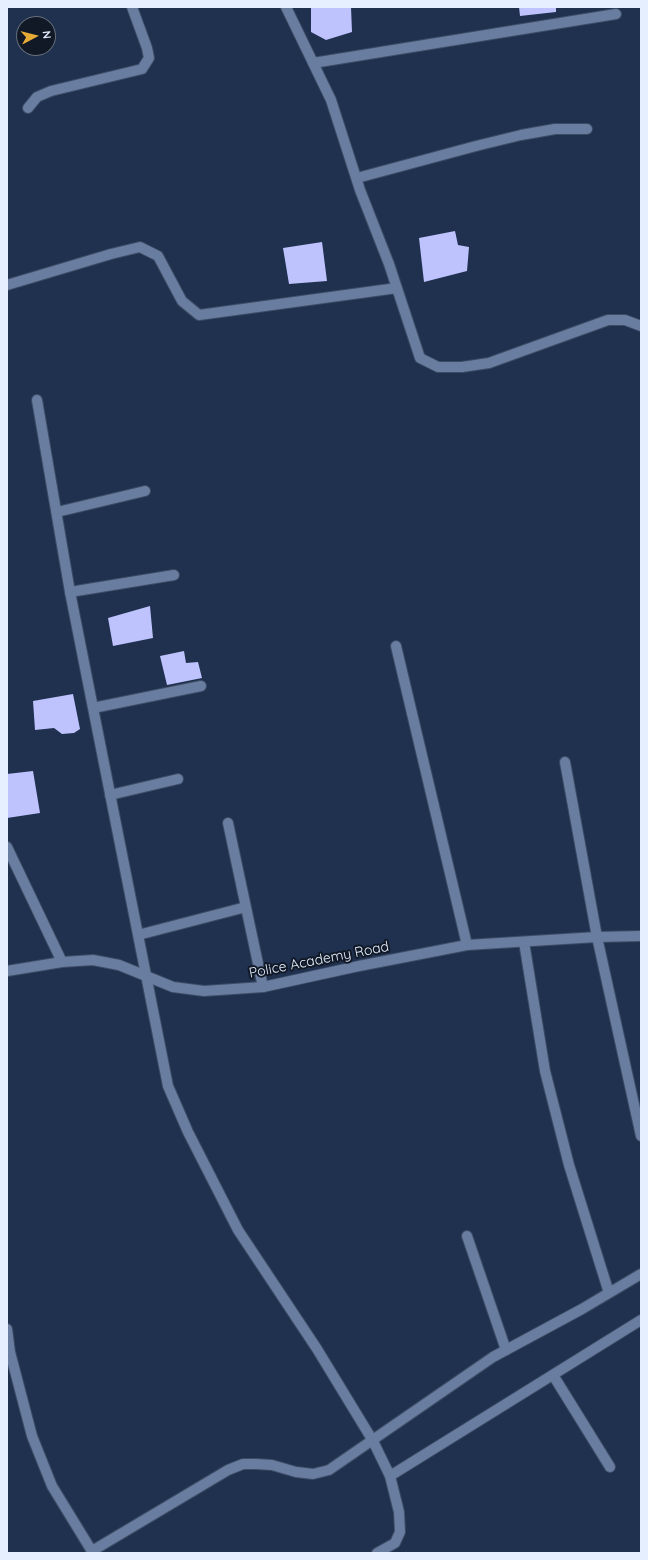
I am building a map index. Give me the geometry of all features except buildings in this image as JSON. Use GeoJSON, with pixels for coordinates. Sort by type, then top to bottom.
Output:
{"type":"FeatureCollection","features":[{"type":"Feature","properties":{"kind":"street"},"geometry":{"type":"LineString","coordinates":[[28,108],[37,97],[51,91],[142,69],[149,58],[147,48],[132,7]]}},
{"type":"Feature","properties":{"kind":"street"},"geometry":{"type":"LineString","coordinates":[[286,7],[331,100],[420,358],[438,367],[462,367],[489,363],[608,320],[625,320],[641,326]]}},
{"type":"Feature","properties":{"kind":"street"},"geometry":{"type":"LineString","coordinates":[[313,63],[616,14]]}},
{"type":"Feature","properties":{"kind":"street"},"geometry":{"type":"LineString","coordinates":[[357,178],[521,135],[555,129],[587,128]]}},
{"type":"Feature","properties":{"kind":"street"},"geometry":{"type":"LineString","coordinates":[[7,285],[111,254],[140,247],[158,256],[182,302],[199,315],[397,288]]}},
{"type":"Feature","properties":{"kind":"street"},"geometry":{"type":"LineString","coordinates":[[37,400],[70,592],[168,1086],[188,1132],[238,1230],[317,1349],[375,1445],[388,1472],[399,1512],[400,1532],[395,1543],[377,1553]]}},
{"type":"Feature","properties":{"kind":"street"},"geometry":{"type":"LineString","coordinates":[[57,512],[145,491]]}},
{"type":"Feature","properties":{"kind":"street"},"geometry":{"type":"LineString","coordinates":[[70,592],[174,575]]}},
{"type":"Feature","properties":{"kind":"street"},"geometry":{"type":"LineString","coordinates":[[396,646],[467,945]]}},
{"type":"Feature","properties":{"kind":"street"},"geometry":{"type":"LineString","coordinates":[[93,708],[201,686]]}},
{"type":"Feature","properties":{"kind":"street"},"geometry":{"type":"LineString","coordinates":[[565,762],[597,937],[641,1136]]}},
{"type":"Feature","properties":{"kind":"street"},"geometry":{"type":"LineString","coordinates":[[110,795],[178,779]]}},
{"type":"Feature","properties":{"kind":"street"},"geometry":{"type":"LineString","coordinates":[[228,823],[263,987]]}},
{"type":"Feature","properties":{"kind":"street"},"geometry":{"type":"LineString","coordinates":[[7,847],[62,962]]}},
{"type":"Feature","properties":{"kind":"street"},"geometry":{"type":"LineString","coordinates":[[138,935],[246,907]]}},
{"type":"Feature","properties":{"kind":"street","name":"Police Academy Road"},"geometry":{"type":"LineString","coordinates":[[7,971],[62,962],[93,960],[119,965],[173,987],[204,991],[263,987],[359,966],[467,945],[597,937],[641,936]]}},
{"type":"Feature","properties":{"kind":"street"},"geometry":{"type":"LineString","coordinates":[[524,942],[545,1071],[569,1165],[609,1292]]}},
{"type":"Feature","properties":{"kind":"street"},"geometry":{"type":"LineString","coordinates":[[467,1236],[506,1350]]}},
{"type":"Feature","properties":{"kind":"street"},"geometry":{"type":"LineString","coordinates":[[7,1329],[10,1352],[32,1436],[52,1486],[92,1552],[228,1470],[243,1464],[272,1466],[296,1472],[318,1473],[329,1470],[375,1445],[493,1357],[641,1274]]}},
{"type":"Feature","properties":{"kind":"street"},"geometry":{"type":"LineString","coordinates":[[388,1472],[553,1375],[641,1320]]}},
{"type":"Feature","properties":{"kind":"street"},"geometry":{"type":"LineString","coordinates":[[553,1375],[610,1467]]}}]}
